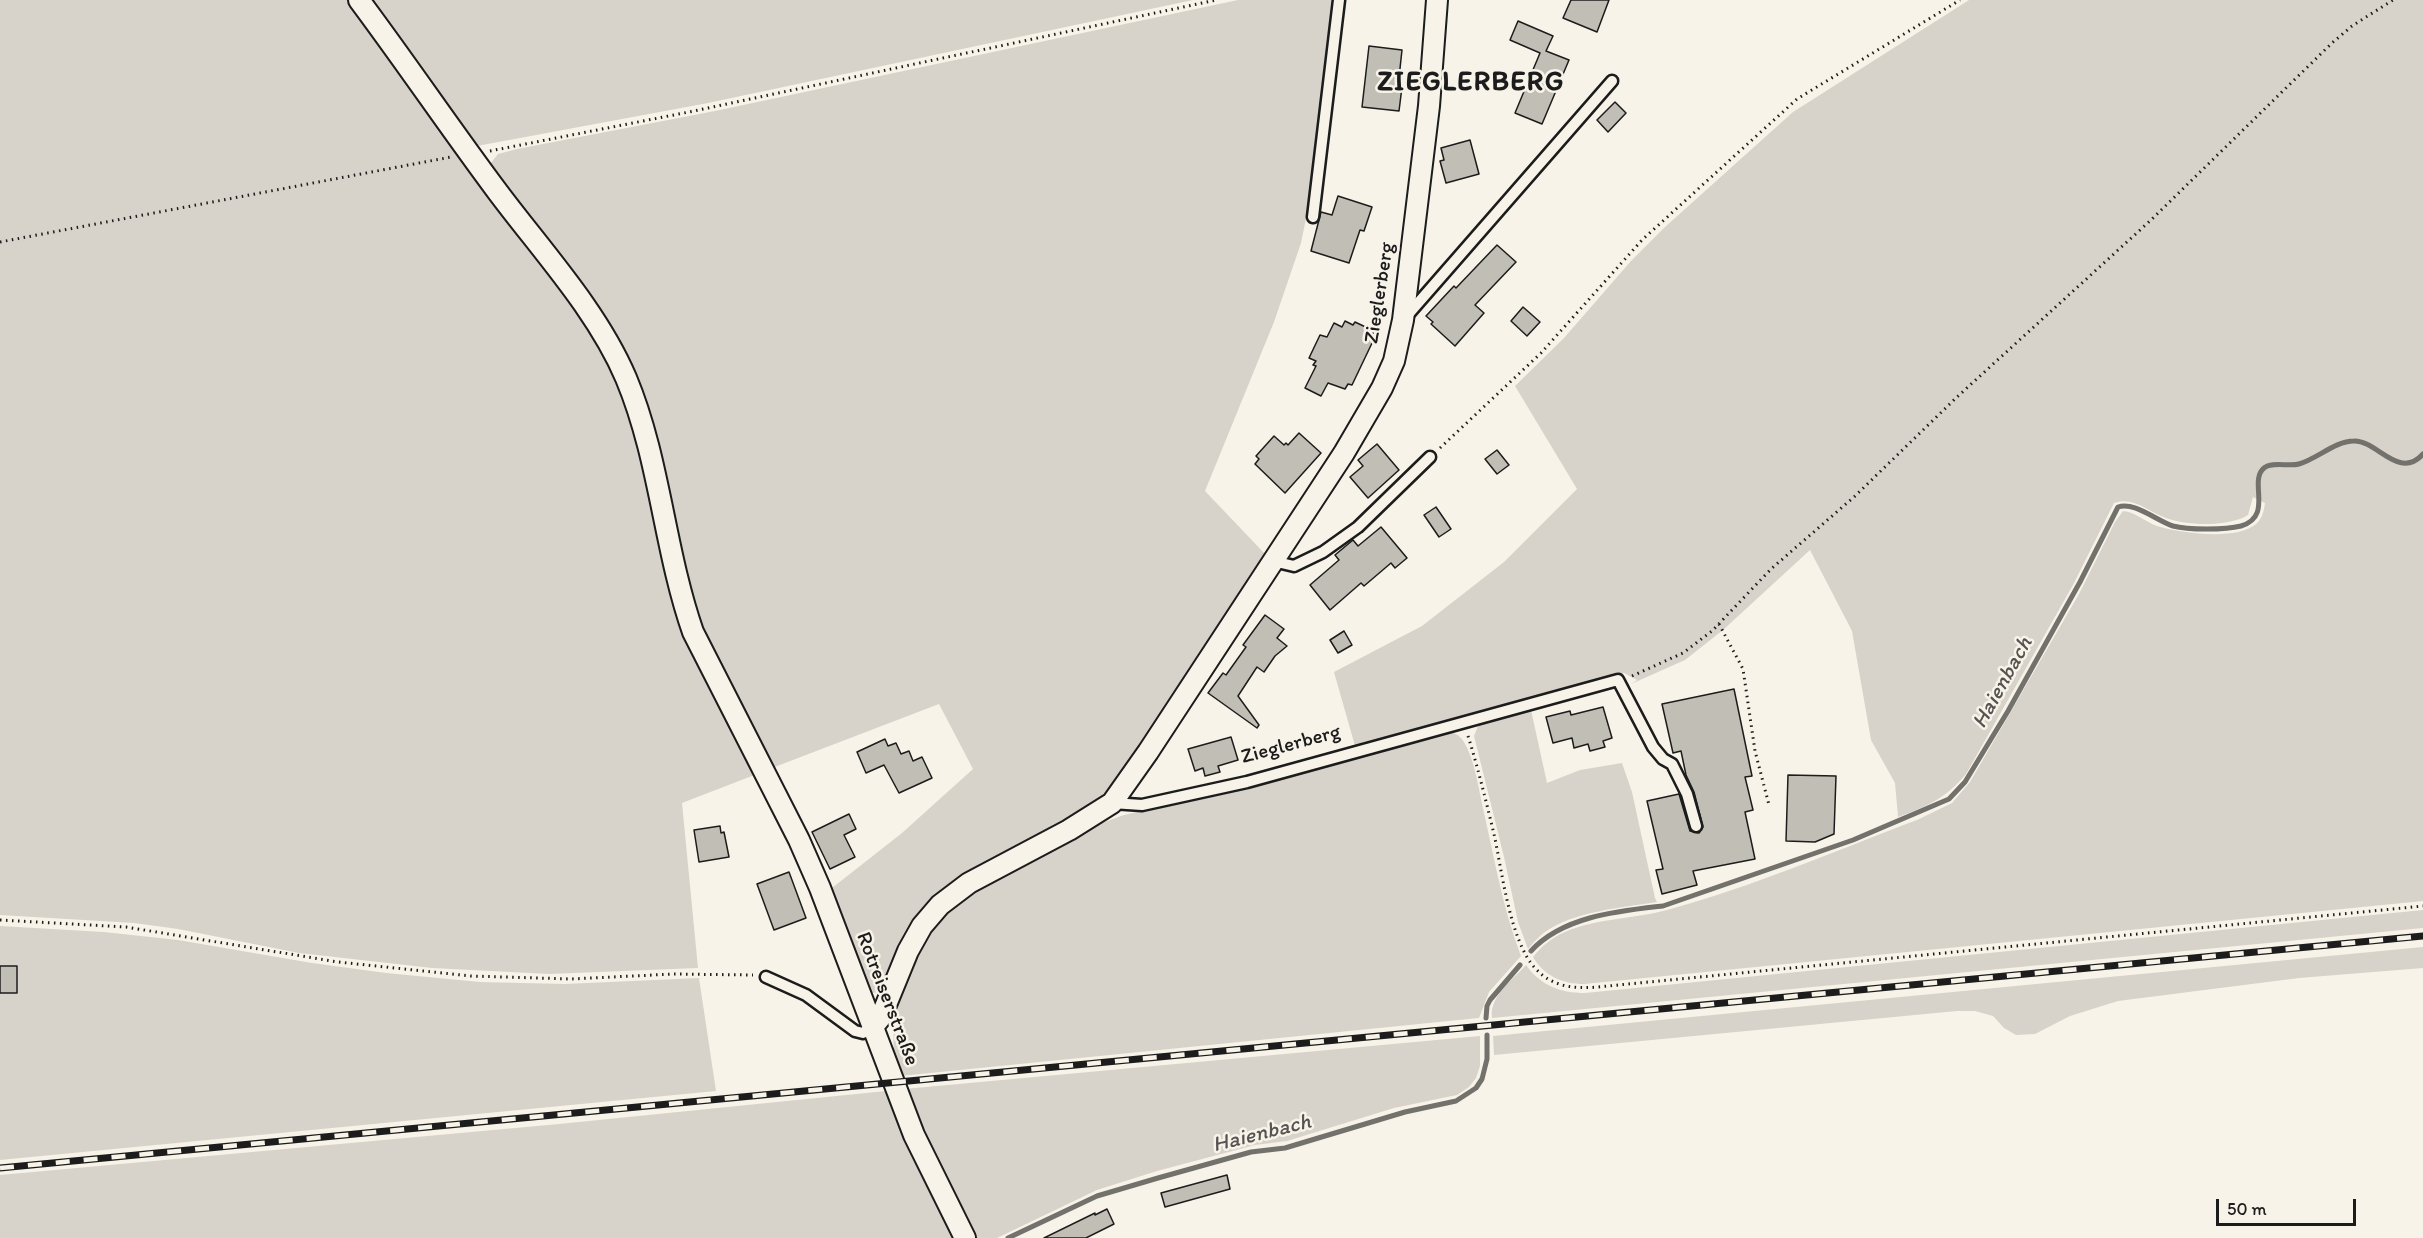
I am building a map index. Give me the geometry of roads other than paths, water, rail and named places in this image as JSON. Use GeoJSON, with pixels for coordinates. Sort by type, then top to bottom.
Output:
{"type":"FeatureCollection","features":[{"type":"Feature","properties":{"kind":"street","name":"Rotreiserstraße"},"geometry":{"type":"LineString","coordinates":[[359,0],[564,279],[616,358],[639,412],[648,444],[685,611],[693,632],[766,775],[820,888],[914,1135],[965,1238]]}},
{"type":"Feature","properties":{"kind":"street","name":"Zieglerberg"},"geometry":{"type":"LineString","coordinates":[[872,1028],[881,1017],[908,951],[922,926],[940,905],[969,883],[1069,830],[1112,803],[1148,752],[1344,453],[1382,388],[1394,361],[1403,320],[1429,106],[1437,0]]}},
{"type":"Feature","properties":{"kind":"lane"},"geometry":{"type":"LineString","coordinates":[[1313,217],[1339,0]]}},
{"type":"Feature","properties":{"kind":"lane"},"geometry":{"type":"LineString","coordinates":[[1403,320],[1612,81]]}},
{"type":"Feature","properties":{"kind":"lane"},"geometry":{"type":"LineString","coordinates":[[1273,561],[1294,566],[1323,552],[1358,527],[1430,457]]}},
{"type":"Feature","properties":{"kind":"lane","name":"Zieglerberg"},"geometry":{"type":"LineString","coordinates":[[1112,803],[1133,806],[1167,801],[1258,779],[1618,680],[1653,747],[1663,759],[1672,764],[1687,794],[1696,826]]}},
{"type":"Feature","properties":{"kind":"lane"},"geometry":{"type":"LineString","coordinates":[[766,977],[806,995],[855,1031],[862,1033],[872,1028]]}},
{"type":"Feature","properties":{"kind":"waterway","name":"Haienbach"},"geometry":{"type":"LineString","coordinates":[[1531,951],[1544,939],[1575,923],[1610,913],[1663,906],[1853,840],[1949,799],[1965,782],[2008,711],[2080,582],[2118,507],[2138,509],[2173,526],[2207,529],[2241,526],[2251,521],[2256,515],[2259,507],[2258,481],[2260,474],[2267,466],[2299,464],[2340,444],[2354,441],[2363,442],[2388,457],[2405,463],[2414,461],[2423,454]]}},
{"type":"Feature","properties":{"kind":"waterway","name":"Haienbach"},"geometry":{"type":"LineString","coordinates":[[1486,1018],[1490,1000],[1520,965]]}},
{"type":"Feature","properties":{"kind":"waterway","name":"Haienbach"},"geometry":{"type":"LineString","coordinates":[[1008,1238],[1097,1196],[1251,1152],[1285,1148],[1405,1112],[1456,1101],[1476,1088],[1482,1079],[1487,1059],[1487,1035]]}},
{"type":"Feature","properties":{"kind":"railway"},"geometry":{"type":"LineString","coordinates":[[0,1168],[2423,936]]}},
{"type":"Feature","properties":{"kind":"district","name":"ZIEGLERBERG"},"geometry":{"type":"Point","coordinates":[1471,83]}}]}
